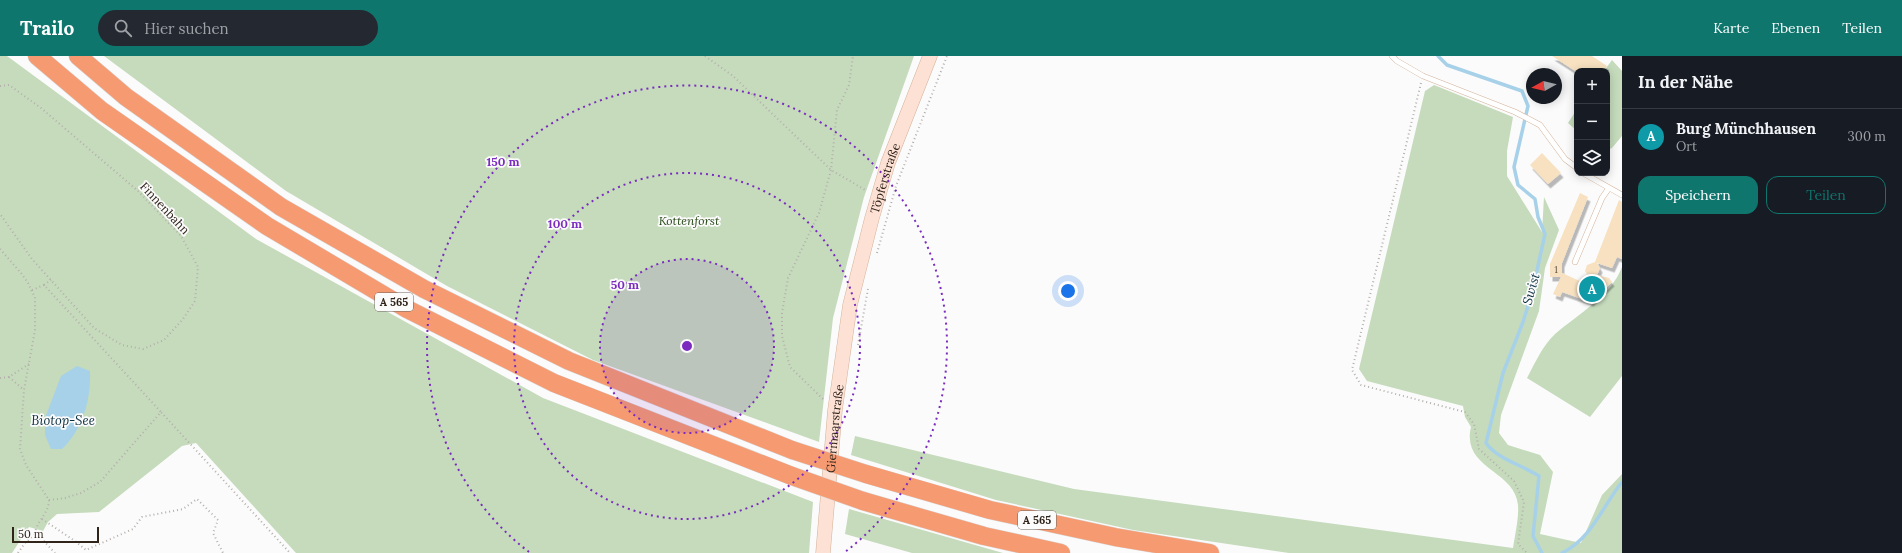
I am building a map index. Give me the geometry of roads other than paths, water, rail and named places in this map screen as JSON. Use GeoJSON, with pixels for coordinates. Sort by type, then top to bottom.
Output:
{"type":"FeatureCollection","features":[{"type":"Feature","properties":{"kind":"highway","name":"A 565"},"geometry":{"type":"LineString","coordinates":[[37,56],[102,111],[267,226],[408,310],[554,383],[792,476],[863,501],[984,536],[1060,553]]}},
{"type":"Feature","properties":{"kind":"highway","name":"A 565"},"geometry":{"type":"LineString","coordinates":[[78,56],[126,97],[281,207],[424,289],[569,361],[792,450],[866,474],[990,510],[1115,538],[1210,553]]}},
{"type":"Feature","properties":{"kind":"main road","name":"Töpferstraße"},"geometry":{"type":"LineString","coordinates":[[850,305],[872,218],[888,163],[930,56]]}},
{"type":"Feature","properties":{"kind":"main road","name":"Giermaarstraße"},"geometry":{"type":"LineString","coordinates":[[823,553],[836,403],[850,305]]}},
{"type":"Feature","properties":{"kind":"lane"},"geometry":{"type":"LineString","coordinates":[[1392,56],[1397,61],[1423,76],[1515,112],[1540,125],[1566,159],[1574,166]]}},
{"type":"Feature","properties":{"kind":"lane"},"geometry":{"type":"LineString","coordinates":[[1588,176],[1622,195]]}},
{"type":"Feature","properties":{"kind":"lane"},"geometry":{"type":"LineString","coordinates":[[1575,262],[1602,198],[1609,188]]}},
{"type":"Feature","properties":{"kind":"water","name":"Biotop-See"},"geometry":{"type":"Polygon","coordinates":[[[77,366],[90,371],[89,392],[84,413],[75,432],[62,449],[51,449],[45,435],[45,418],[61,376],[77,366]]]}},
{"type":"Feature","properties":{"kind":"waterway","name":"Swist"},"geometry":{"type":"LineString","coordinates":[[1438,56],[1447,65],[1522,91],[1528,106],[1514,167],[1518,185],[1535,199],[1538,217],[1545,234],[1532,293],[1523,322],[1503,373],[1486,443],[1503,458],[1539,476],[1533,536],[1542,553]]}},
{"type":"Feature","properties":{"kind":"waterway"},"geometry":{"type":"LineString","coordinates":[[1562,553],[1572,547],[1589,531],[1622,482]]}},
{"type":"Feature","properties":{"kind":"place","name":"Burg Münchhausen"},"geometry":{"type":"Point","coordinates":[1592,289]}},
{"type":"Feature","properties":{"kind":"park label","name":"Kottenforst"},"geometry":{"type":"Point","coordinates":[689,220]}}]}
